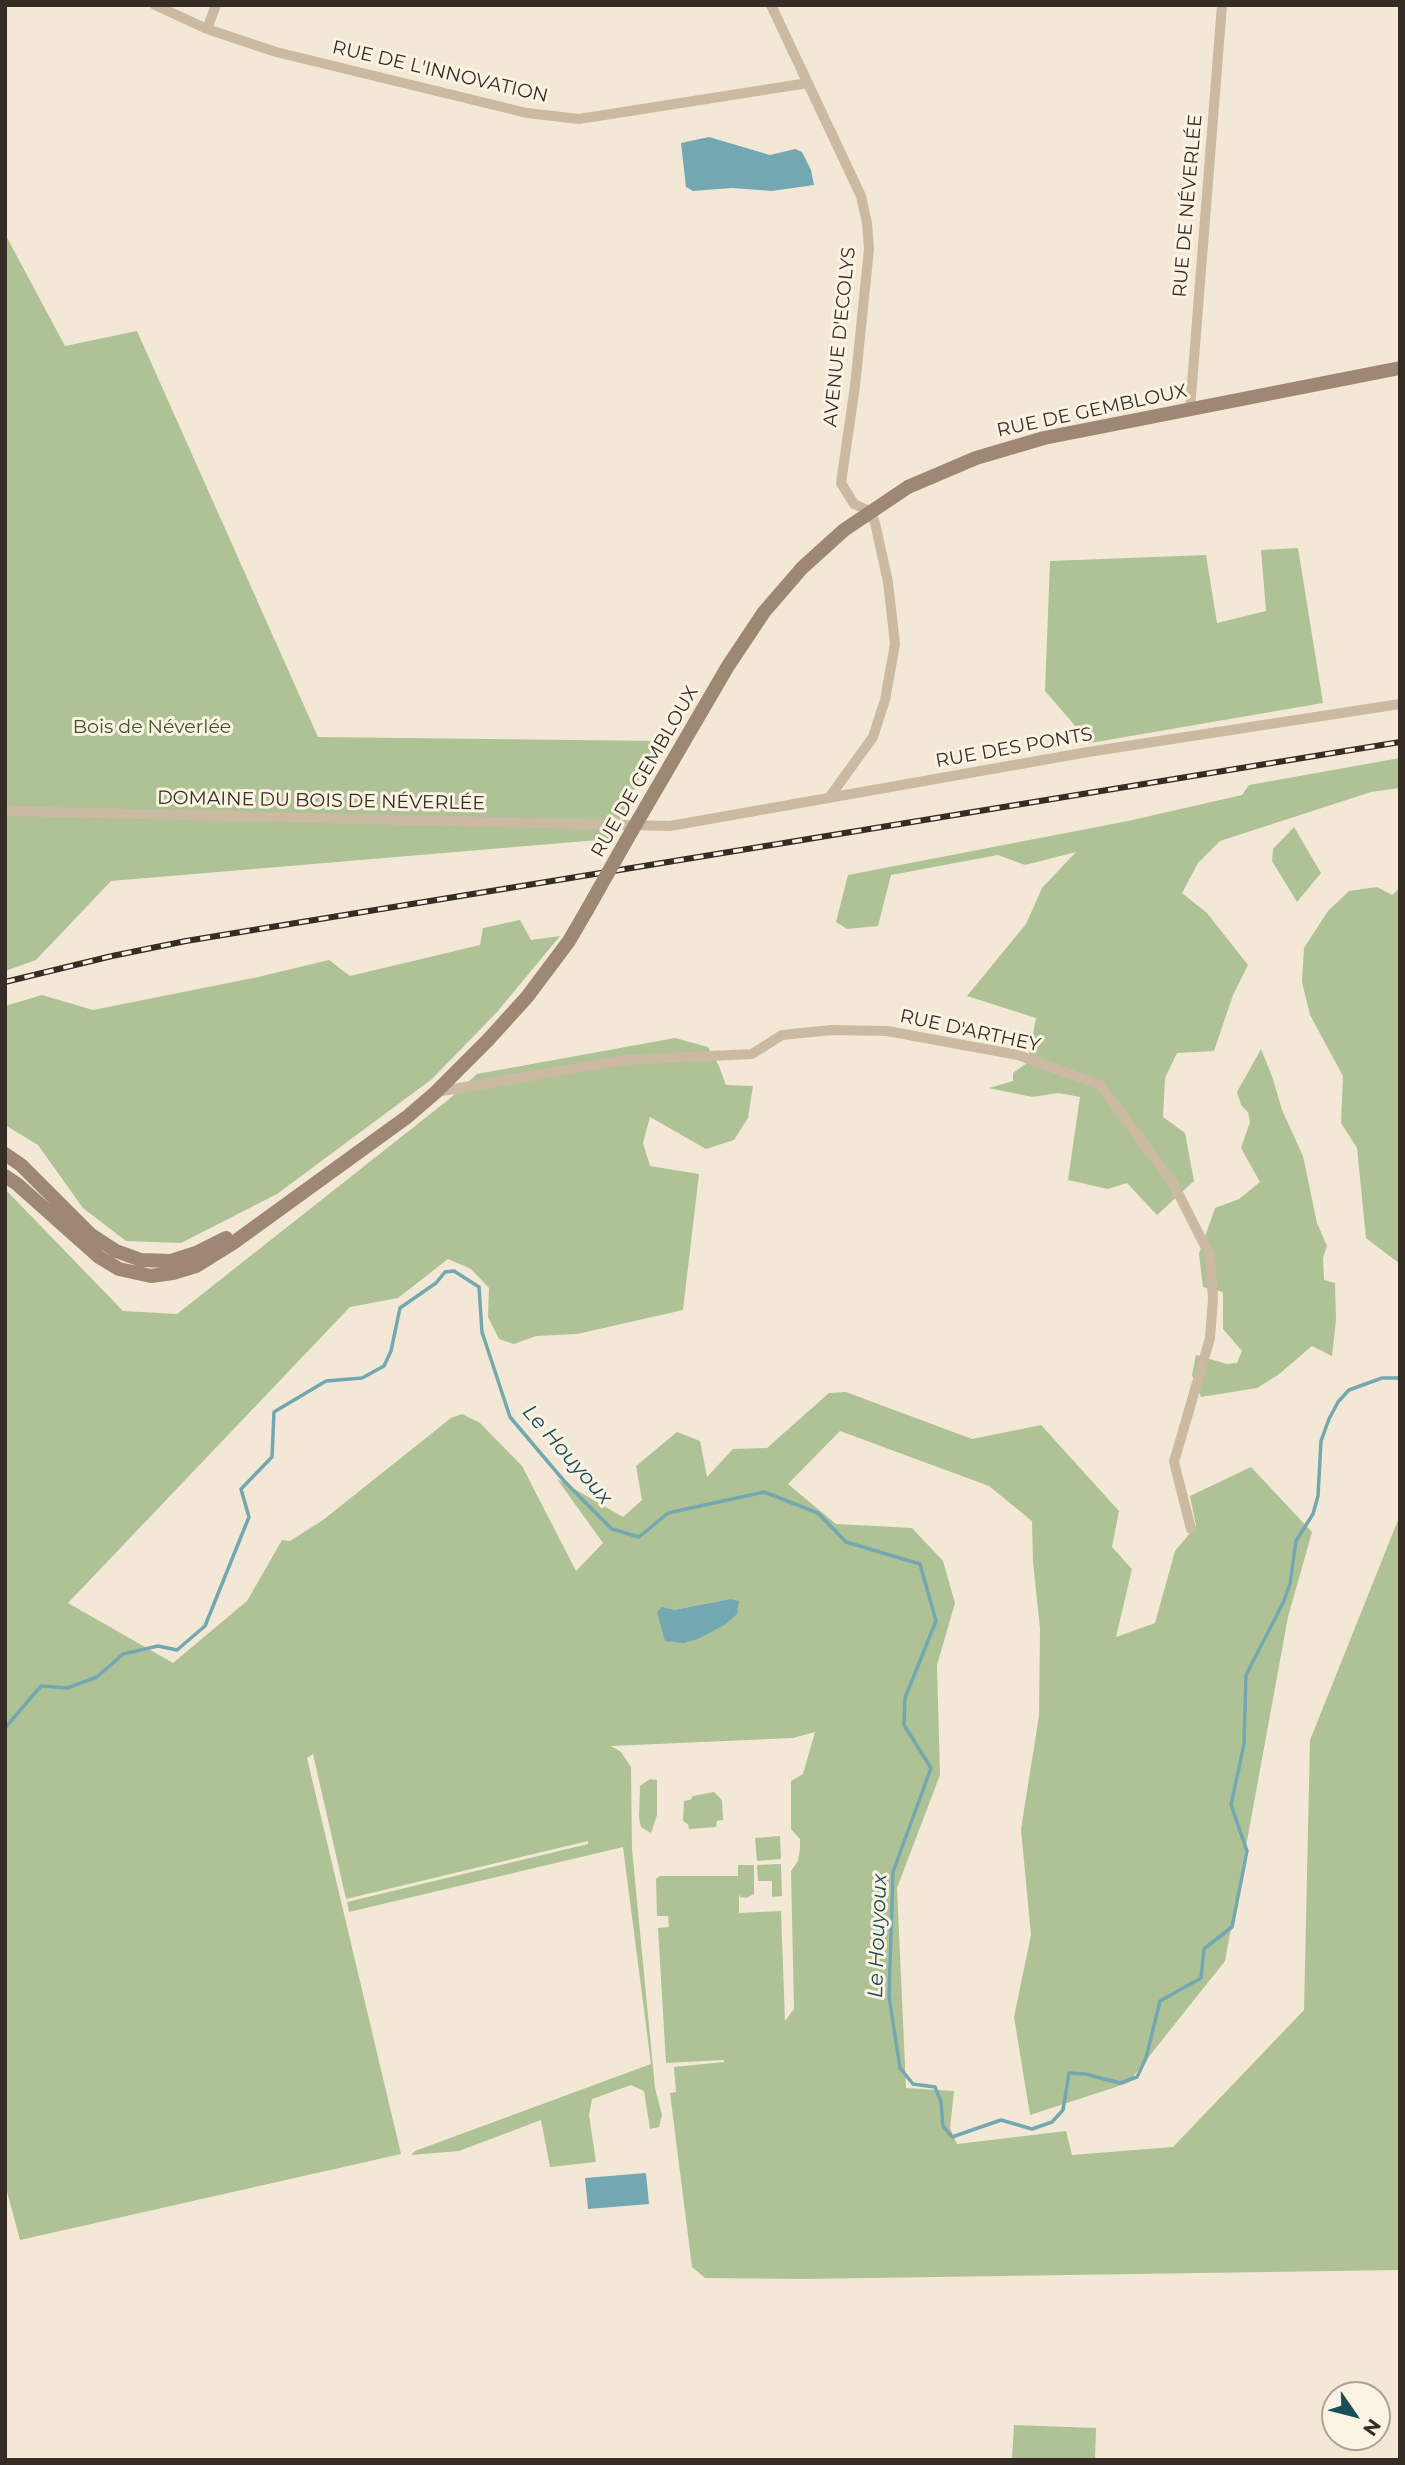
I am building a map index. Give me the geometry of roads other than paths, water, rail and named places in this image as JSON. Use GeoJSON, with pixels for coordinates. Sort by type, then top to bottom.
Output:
{"type":"FeatureCollection","features":[{"type":"Feature","properties":{"kind":"main road","name":"RUE DE GEMBLOUX"},"geometry":{"type":"LineString","coordinates":[[300,1194],[407,1117],[436,1092],[527,997],[569,941],[728,666],[764,612],[802,568],[844,530],[920,481],[987,454],[1044,438],[1400,368]]}},
{"type":"Feature","properties":{"kind":"main road"},"geometry":{"type":"LineString","coordinates":[[5,1154],[21,1165],[90,1234],[116,1251],[141,1260],[171,1261],[196,1253],[251,1225],[300,1194]]}},
{"type":"Feature","properties":{"kind":"main road"},"geometry":{"type":"LineString","coordinates":[[5,1177],[18,1184],[99,1257],[119,1269],[151,1276],[197,1266],[300,1194]]}},
{"type":"Feature","properties":{"kind":"street","name":"RUE DE L'INNOVATION"},"geometry":{"type":"LineString","coordinates":[[155,5],[206,29],[276,52],[527,113],[579,119],[808,83]]}},
{"type":"Feature","properties":{"kind":"street"},"geometry":{"type":"LineString","coordinates":[[206,29],[216,5]]}},
{"type":"Feature","properties":{"kind":"street","name":"AVENUE D'ECOLYS"},"geometry":{"type":"LineString","coordinates":[[771,5],[861,196],[867,223],[868,263],[841,483],[854,503],[870,511]]}},
{"type":"Feature","properties":{"kind":"street","name":"RUE DE NÉVERLÉE"},"geometry":{"type":"LineString","coordinates":[[1190,409],[1222,5]]}},
{"type":"Feature","properties":{"kind":"street"},"geometry":{"type":"LineString","coordinates":[[829,798],[873,737],[886,700],[895,644],[888,582],[870,511]]}},
{"type":"Feature","properties":{"kind":"street","name":"RUE DES PONTS"},"geometry":{"type":"LineString","coordinates":[[636,826],[670,826],[1088,752],[1400,704]]}},
{"type":"Feature","properties":{"kind":"street","name":"DOMAINE DU BOIS DE NÉVERLÉE"},"geometry":{"type":"LineString","coordinates":[[5,811],[636,826]]}},
{"type":"Feature","properties":{"kind":"street","name":"RUE D'ARTHEY"},"geometry":{"type":"LineString","coordinates":[[436,1092],[625,1060],[752,1054],[782,1035],[831,1030],[887,1031],[1018,1055],[1100,1085],[1173,1183],[1210,1256],[1213,1298],[1210,1338],[1174,1462],[1191,1529]]}},
{"type":"Feature","properties":{"kind":"water"},"geometry":{"type":"Polygon","coordinates":[[[709,137],[770,155],[795,149],[802,152],[811,170],[814,185],[772,191],[732,188],[693,191],[686,187],[681,143],[709,137]]]}},
{"type":"Feature","properties":{"kind":"water"},"geometry":{"type":"Polygon","coordinates":[[[730,1599],[739,1601],[737,1614],[726,1624],[698,1639],[684,1643],[665,1641],[657,1612],[662,1607],[674,1610],[730,1599]]]}},
{"type":"Feature","properties":{"kind":"water"},"geometry":{"type":"Polygon","coordinates":[[[646,2173],[649,2204],[588,2209],[585,2178],[646,2173]]]}},
{"type":"Feature","properties":{"kind":"waterway","name":"Le Houyoux"},"geometry":{"type":"LineString","coordinates":[[5,1728],[41,1686],[67,1688],[97,1677],[123,1654],[158,1646],[177,1650],[205,1626],[249,1517],[241,1489],[272,1457],[274,1412],[326,1381],[362,1378],[384,1366],[391,1351],[400,1308],[436,1283],[445,1272],[454,1271],[479,1287],[482,1332],[510,1417],[565,1482],[612,1529],[639,1537],[668,1513],[764,1492],[818,1513],[846,1542],[920,1564],[936,1621],[905,1698],[904,1725],[931,1768],[893,1872],[889,1996],[900,2068],[913,2084],[935,2087],[941,2102],[943,2126],[952,2137],[1001,2120],[1032,2129],[1052,2122],[1063,2110],[1069,2073],[1120,2083],[1137,2077],[1146,2058],[1160,2001],[1201,1978],[1204,1949],[1232,1927],[1247,1851],[1231,1805],[1244,1744],[1246,1675],[1283,1603],[1290,1584],[1296,1541],[1313,1514],[1318,1496],[1321,1441],[1329,1419],[1338,1402],[1349,1390],[1382,1378],[1400,1378]]}},
{"type":"Feature","properties":{"kind":"railway"},"geometry":{"type":"LineString","coordinates":[[5,982],[186,941],[1400,742]]}},
{"type":"Feature","properties":{"kind":"park label","name":"Bois de Néverlée"},"geometry":{"type":"Point","coordinates":[152,727]}}]}
